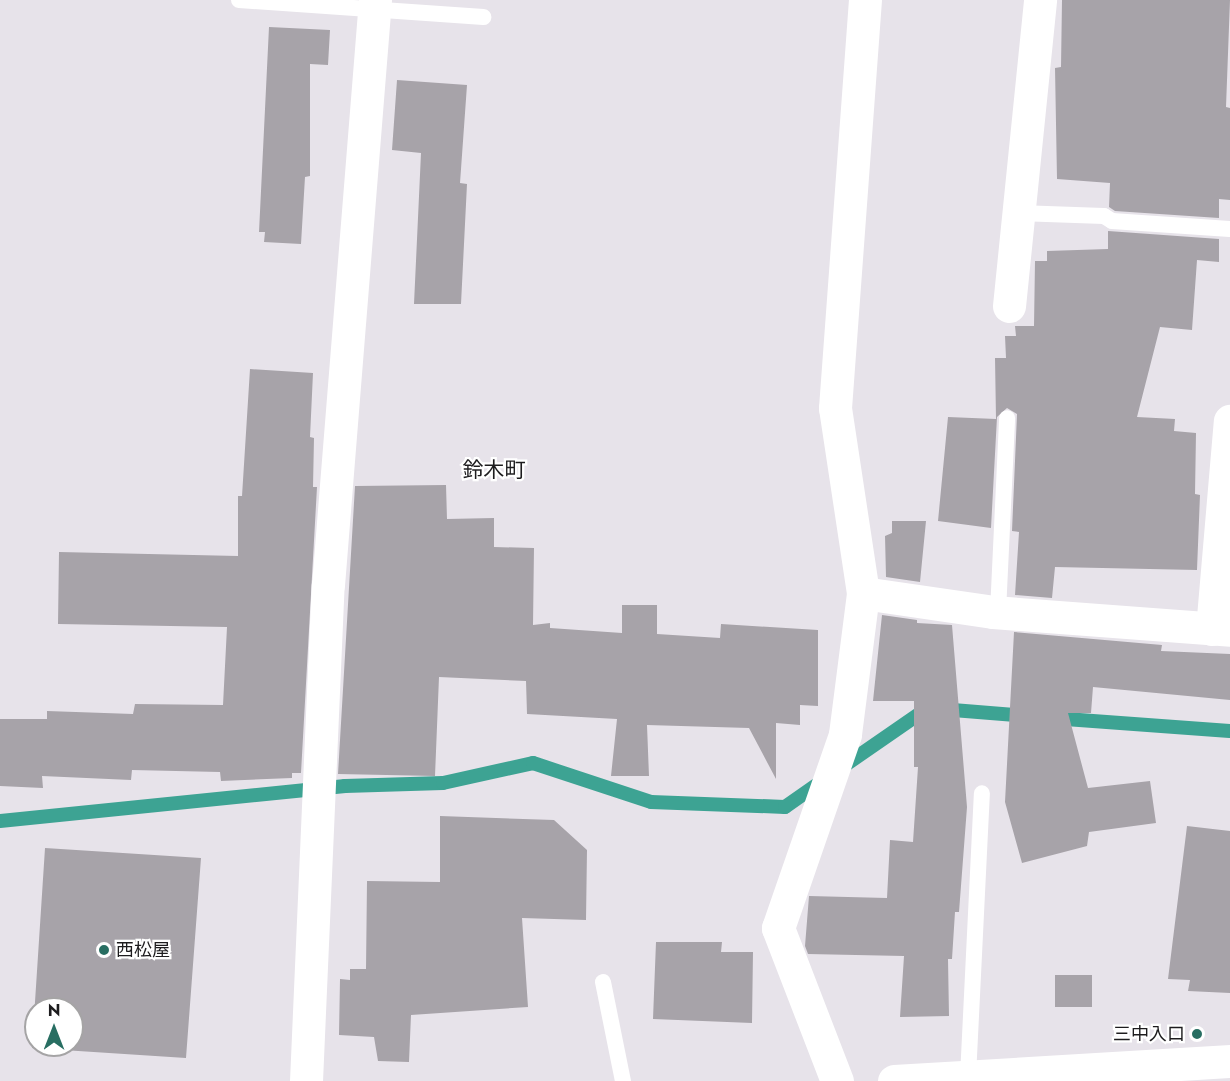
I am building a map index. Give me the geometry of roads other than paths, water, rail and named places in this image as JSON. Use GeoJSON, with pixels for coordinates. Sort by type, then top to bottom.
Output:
{"type":"FeatureCollection","features":[{"type":"Feature","properties":{"kind":"street"},"geometry":{"type":"LineString","coordinates":[[837,1081],[778,927],[843,739],[863,593],[835,408],[865,0]]}},
{"type":"Feature","properties":{"kind":"street"},"geometry":{"type":"LineString","coordinates":[[1009,306],[1040,0]]}},
{"type":"Feature","properties":{"kind":"street"},"geometry":{"type":"LineString","coordinates":[[306,1081],[328,585],[375,4]]}},
{"type":"Feature","properties":{"kind":"street"},"geometry":{"type":"LineString","coordinates":[[863,593],[998,612],[1221,630],[1230,421]]}},
{"type":"Feature","properties":{"kind":"street"},"geometry":{"type":"LineString","coordinates":[[894,1081],[1016,1077],[1230,1061]]}},
{"type":"Feature","properties":{"kind":"lane"},"geometry":{"type":"LineString","coordinates":[[238,0],[375,4],[483,17]]}},
{"type":"Feature","properties":{"kind":"lane"},"geometry":{"type":"LineString","coordinates":[[1018,213],[1104,216],[1112,221],[1230,229]]}},
{"type":"Feature","properties":{"kind":"lane"},"geometry":{"type":"LineString","coordinates":[[998,612],[1007,418]]}},
{"type":"Feature","properties":{"kind":"lane"},"geometry":{"type":"LineString","coordinates":[[968,1077],[982,793]]}},
{"type":"Feature","properties":{"kind":"lane"},"geometry":{"type":"LineString","coordinates":[[603,982],[623,1081]]}},
{"type":"Feature","properties":{"kind":"waterway"},"geometry":{"type":"LineString","coordinates":[[838,770],[928,708],[1027,716]]}},
{"type":"Feature","properties":{"kind":"waterway"},"geometry":{"type":"LineString","coordinates":[[1052,718],[1230,731]]}},
{"type":"Feature","properties":{"kind":"waterway"},"geometry":{"type":"LineString","coordinates":[[0,821],[345,786],[443,783],[533,763],[651,802],[785,807],[822,781]]}},
{"type":"Feature","properties":{"kind":"place","name":"西松屋"},"geometry":{"type":"Point","coordinates":[104,950]}},
{"type":"Feature","properties":{"kind":"place","name":"三中入口"},"geometry":{"type":"Point","coordinates":[1197,1034]}},
{"type":"Feature","properties":{"kind":"district","name":"鈴木町"},"geometry":{"type":"Point","coordinates":[494,470]}}]}
